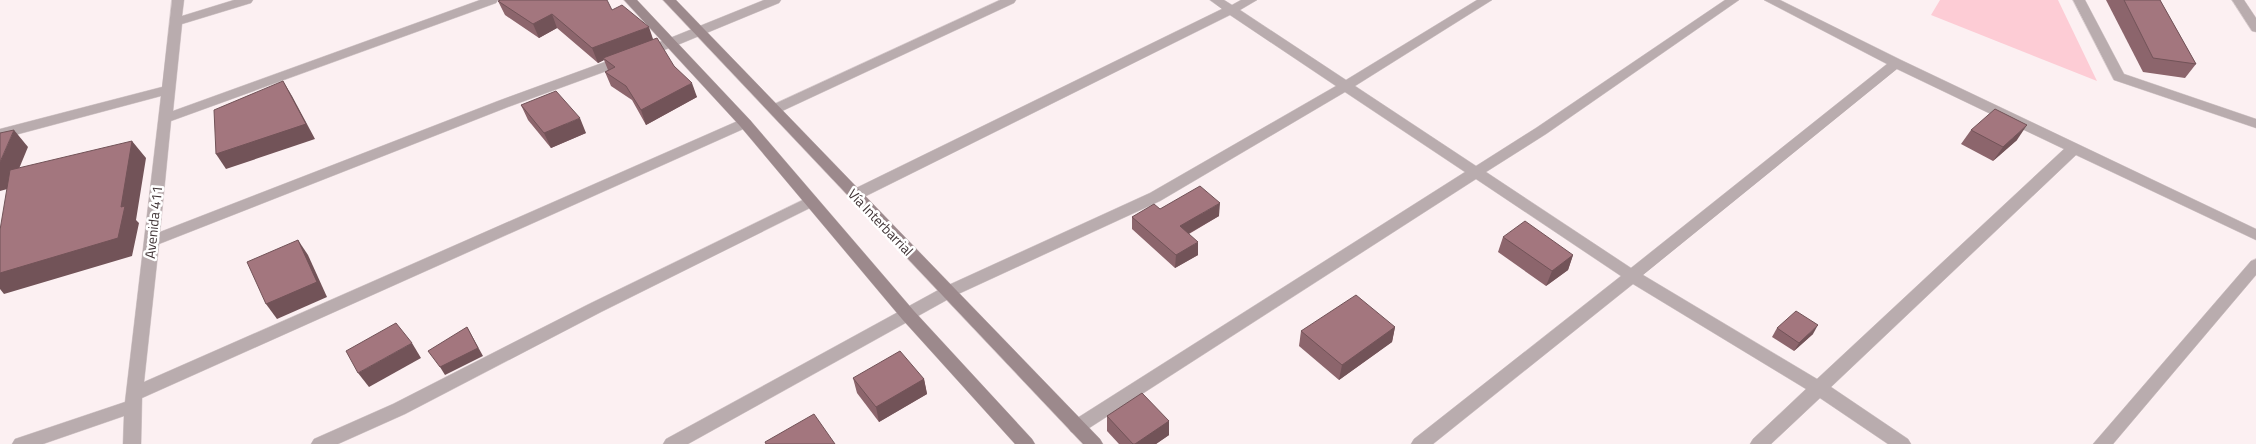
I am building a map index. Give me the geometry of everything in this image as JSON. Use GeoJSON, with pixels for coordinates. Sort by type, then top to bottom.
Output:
{"type":"FeatureCollection","features":[{"type":"Feature","properties":{"kind":"main road"},"geometry":{"type":"LineString","coordinates":[[630,0],[745,123],[908,315],[1022,443]]}},
{"type":"Feature","properties":{"kind":"main road","name":"Vía Interbarrial"},"geometry":{"type":"LineString","coordinates":[[669,0],[1094,444]]}},
{"type":"Feature","properties":{"kind":"street","name":"Avenida 411"},"geometry":{"type":"LineString","coordinates":[[132,444],[134,400],[178,0]]}},
{"type":"Feature","properties":{"kind":"street"},"geometry":{"type":"LineString","coordinates":[[176,22],[247,0]]}},
{"type":"Feature","properties":{"kind":"street"},"geometry":{"type":"LineString","coordinates":[[164,119],[492,0]]}},
{"type":"Feature","properties":{"kind":"street"},"geometry":{"type":"LineString","coordinates":[[151,241],[503,104],[670,43],[775,0]]}},
{"type":"Feature","properties":{"kind":"street"},"geometry":{"type":"LineString","coordinates":[[775,109],[1010,0]]}},
{"type":"Feature","properties":{"kind":"street"},"geometry":{"type":"LineString","coordinates":[[1216,0],[1632,276],[1818,387],[1902,444]]}},
{"type":"Feature","properties":{"kind":"street"},"geometry":{"type":"LineString","coordinates":[[855,195],[1251,0]]}},
{"type":"Feature","properties":{"kind":"street"},"geometry":{"type":"LineString","coordinates":[[672,444],[948,292],[1155,196],[1346,86],[1486,0]]}},
{"type":"Feature","properties":{"kind":"street"},"geometry":{"type":"LineString","coordinates":[[1078,427],[1541,132],[1733,0]]}},
{"type":"Feature","properties":{"kind":"street"},"geometry":{"type":"LineString","coordinates":[[1770,0],[1896,63],[2256,235]]}},
{"type":"Feature","properties":{"kind":"street"},"geometry":{"type":"LineString","coordinates":[[2079,0],[2119,77],[2256,124]]}},
{"type":"Feature","properties":{"kind":"street"},"geometry":{"type":"LineString","coordinates":[[2238,0],[2256,28]]}},
{"type":"Feature","properties":{"kind":"street"},"geometry":{"type":"LineString","coordinates":[[1420,444],[1896,63]]}},
{"type":"Feature","properties":{"kind":"street"},"geometry":{"type":"LineString","coordinates":[[0,134],[168,90]]}},
{"type":"Feature","properties":{"kind":"street"},"geometry":{"type":"LineString","coordinates":[[21,444],[134,400],[745,123]]}},
{"type":"Feature","properties":{"kind":"street"},"geometry":{"type":"LineString","coordinates":[[1760,444],[1818,387],[2074,148]]}},
{"type":"Feature","properties":{"kind":"street"},"geometry":{"type":"LineString","coordinates":[[320,444],[399,409],[595,308],[811,201]]}},
{"type":"Feature","properties":{"kind":"street"},"geometry":{"type":"LineString","coordinates":[[2102,444],[2256,266]]}},
{"type":"Feature","properties":{"kind":"shaded area"},"geometry":{"type":"Polygon","coordinates":[[[1940,0],[2058,0],[2097,81],[1931,15],[1940,0]]]}},
{"type":"Feature","properties":{"kind":"building"},"geometry":{"type":"Polygon","coordinates":[[[607,0],[612,10],[622,5],[649,27],[592,48],[552,14],[533,24],[498,1],[607,0]]]}},
{"type":"Feature","properties":{"kind":"building"},"geometry":{"type":"Polygon","coordinates":[[[2124,0],[2160,0],[2196,64],[2153,58],[2124,0]]]}},
{"type":"Feature","properties":{"kind":"building"},"geometry":{"type":"Polygon","coordinates":[[[657,38],[674,66],[692,83],[641,110],[626,86],[605,72],[615,67],[603,58],[657,38]]]}},
{"type":"Feature","properties":{"kind":"building"},"geometry":{"type":"Polygon","coordinates":[[[283,81],[306,124],[216,154],[214,110],[283,81]]]}},
{"type":"Feature","properties":{"kind":"building"},"geometry":{"type":"Polygon","coordinates":[[[556,91],[580,118],[544,133],[521,105],[556,91]]]}},
{"type":"Feature","properties":{"kind":"building"},"geometry":{"type":"Polygon","coordinates":[[[1995,109],[2027,125],[2003,147],[1971,130],[1995,109]]]}},
{"type":"Feature","properties":{"kind":"building"},"geometry":{"type":"Polygon","coordinates":[[[14,130],[0,162],[0,133],[14,130]]]}},
{"type":"Feature","properties":{"kind":"building"},"geometry":{"type":"Polygon","coordinates":[[[132,141],[121,207],[125,206],[118,238],[0,273],[0,230],[10,170],[132,141]]]}},
{"type":"Feature","properties":{"kind":"building"},"geometry":{"type":"Polygon","coordinates":[[[1200,186],[1220,203],[1180,226],[1198,242],[1176,255],[1132,217],[1154,204],[1160,209],[1200,186]]]}},
{"type":"Feature","properties":{"kind":"building"},"geometry":{"type":"Polygon","coordinates":[[[1525,221],[1573,255],[1552,271],[1503,237],[1525,221]]]}},
{"type":"Feature","properties":{"kind":"building"},"geometry":{"type":"Polygon","coordinates":[[[298,240],[317,282],[266,304],[247,262],[298,240]]]}},
{"type":"Feature","properties":{"kind":"building"},"geometry":{"type":"Polygon","coordinates":[[[1356,295],[1395,327],[1342,365],[1301,331],[1356,295]]]}},
{"type":"Feature","properties":{"kind":"building"},"geometry":{"type":"Polygon","coordinates":[[[1796,311],[1818,325],[1799,343],[1777,328],[1796,311]]]}},
{"type":"Feature","properties":{"kind":"building"},"geometry":{"type":"Polygon","coordinates":[[[396,323],[412,343],[358,373],[346,351],[396,323]]]}},
{"type":"Feature","properties":{"kind":"building"},"geometry":{"type":"Polygon","coordinates":[[[467,327],[478,348],[440,367],[428,351],[467,327]]]}},
{"type":"Feature","properties":{"kind":"building"},"geometry":{"type":"Polygon","coordinates":[[[900,351],[924,379],[876,407],[853,378],[900,351]]]}},
{"type":"Feature","properties":{"kind":"building"},"geometry":{"type":"Polygon","coordinates":[[[1142,393],[1169,421],[1133,444],[1107,416],[1142,393]]]}},
{"type":"Feature","properties":{"kind":"building"},"geometry":{"type":"Polygon","coordinates":[[[814,414],[835,444],[766,444],[765,442],[814,414]]]}}]}
